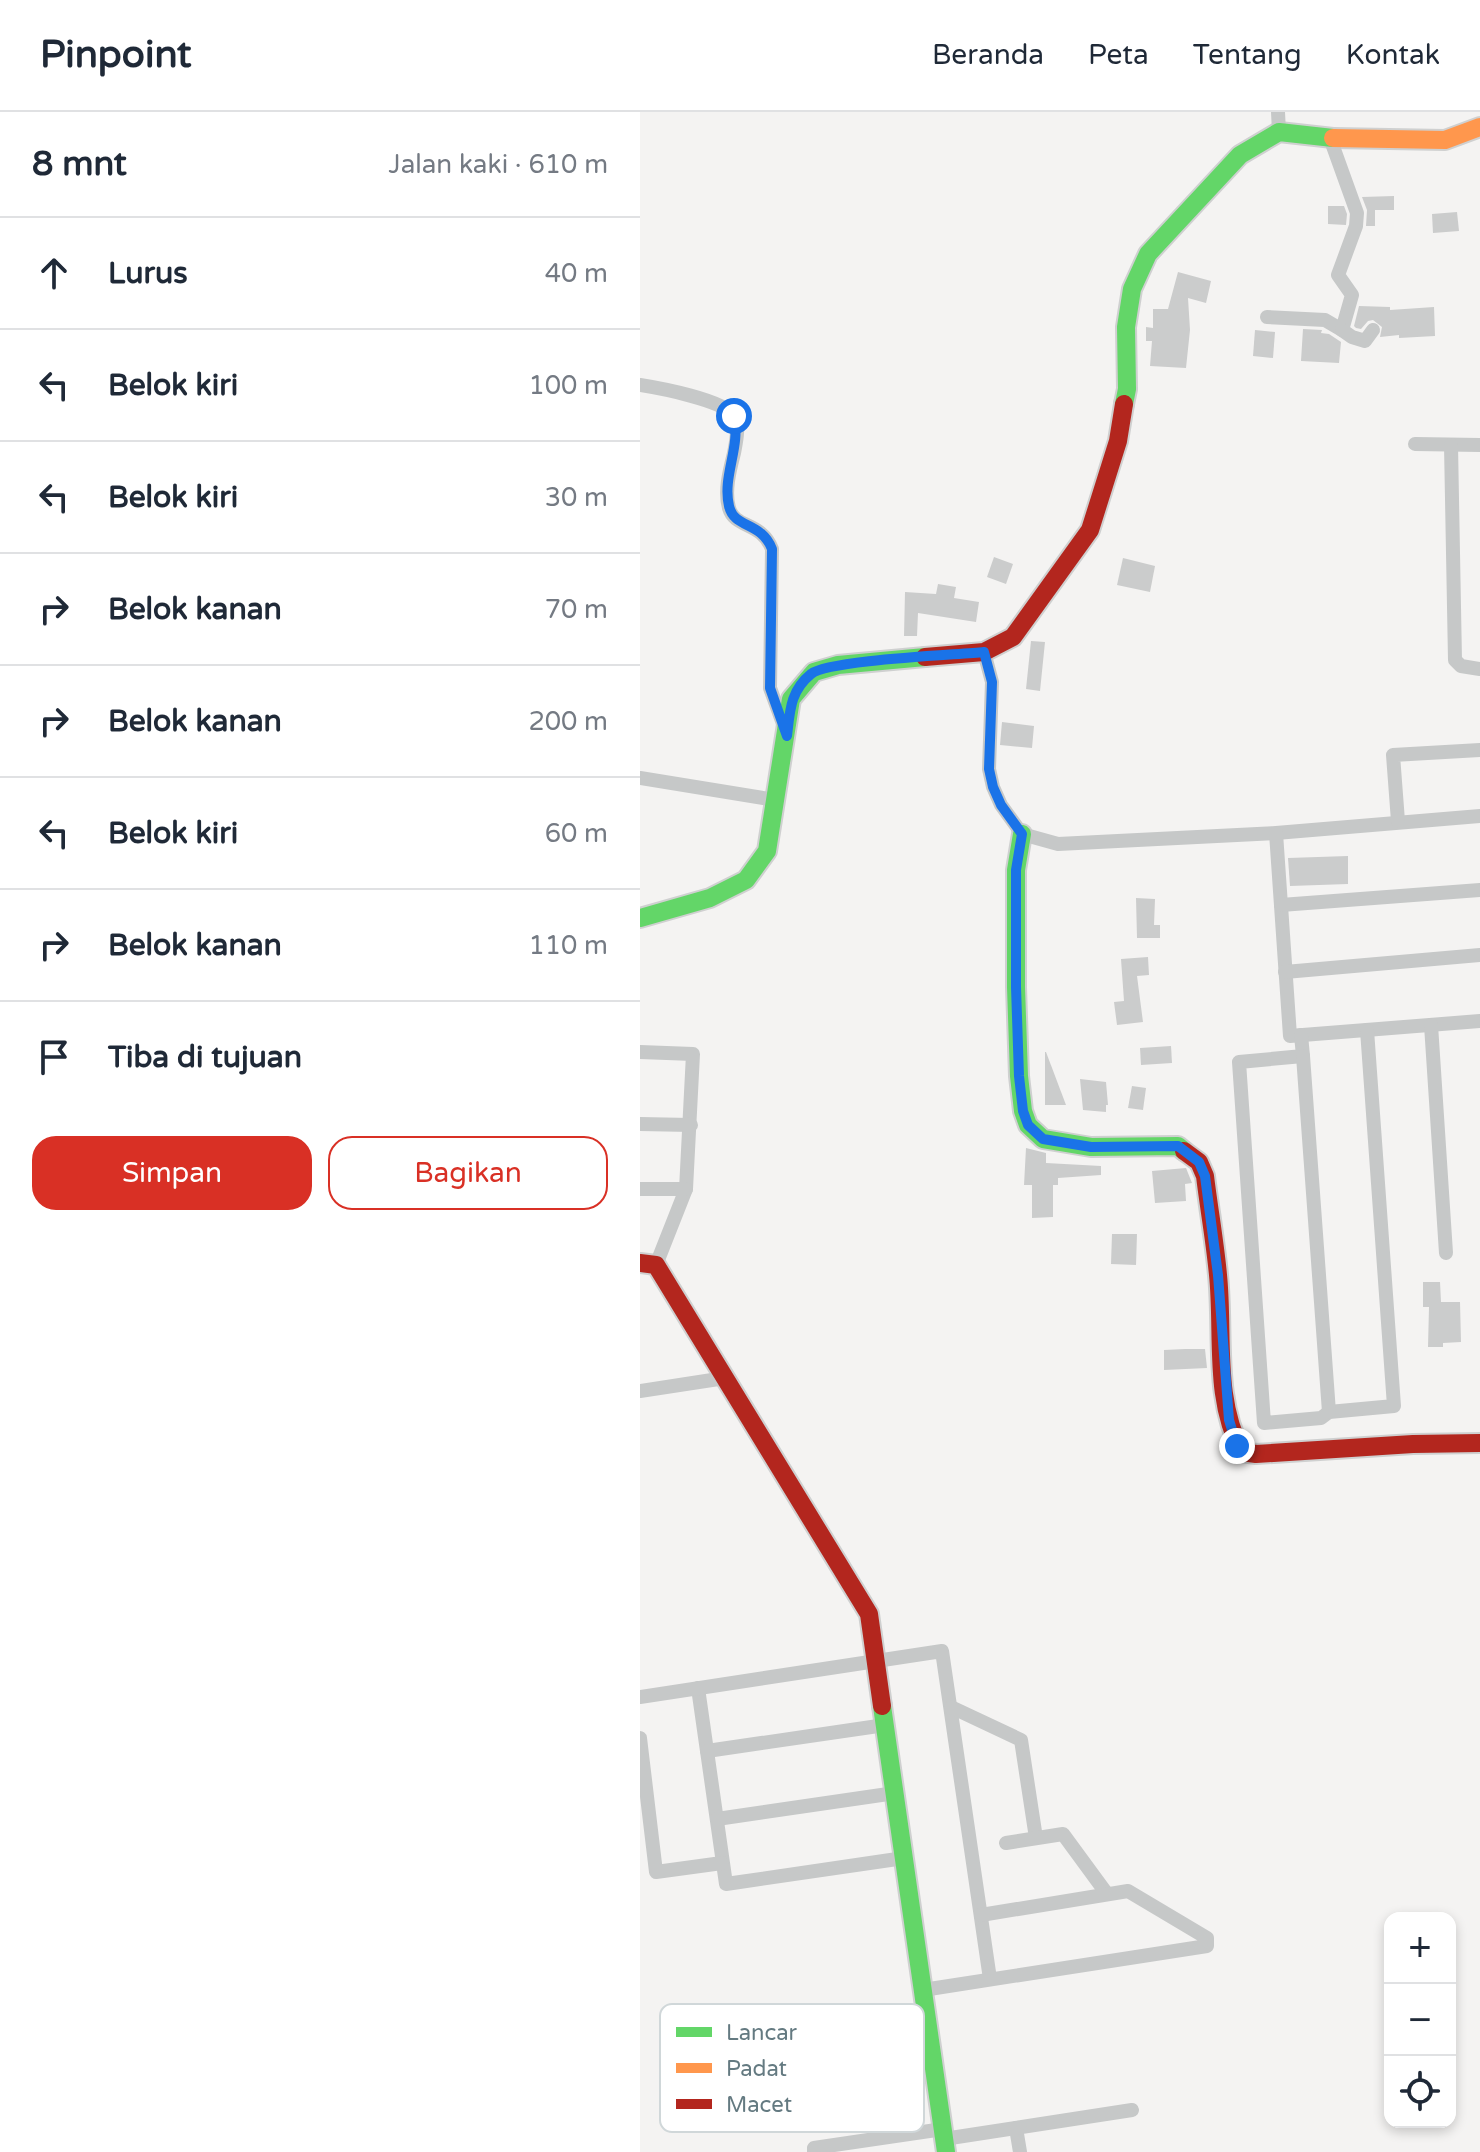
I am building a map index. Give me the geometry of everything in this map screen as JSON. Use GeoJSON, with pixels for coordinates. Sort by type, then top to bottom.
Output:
{"type":"FeatureCollection","features":[{"type":"Feature","properties":{"kind":"street"},"geometry":{"type":"LineString","coordinates":[[1278,112],[1279,132]]}},
{"type":"Feature","properties":{"kind":"street"},"geometry":{"type":"LineString","coordinates":[[640,918],[710,898],[746,880],[767,851],[791,699],[814,672],[838,665],[984,652],[1013,637],[1090,530],[1118,441],[1127,389],[1126,327],[1132,289],[1148,254],[1240,155],[1279,132],[1330,138],[1445,140],[1480,127]]}},
{"type":"Feature","properties":{"kind":"street"},"geometry":{"type":"LineString","coordinates":[[1330,138],[1357,213],[1356,226],[1338,275],[1352,295],[1342,330]]}},
{"type":"Feature","properties":{"kind":"street"},"geometry":{"type":"LineString","coordinates":[[1267,317],[1325,320],[1356,339],[1365,341],[1373,330]]}},
{"type":"Feature","properties":{"kind":"street"},"geometry":{"type":"LineString","coordinates":[[640,385],[662,388],[725,408],[734,416],[737,428],[729,470],[729,508],[735,519],[760,530],[772,549],[770,688],[787,736]]}},
{"type":"Feature","properties":{"kind":"street"},"geometry":{"type":"LineString","coordinates":[[1415,444],[1480,445]]}},
{"type":"Feature","properties":{"kind":"street"},"geometry":{"type":"LineString","coordinates":[[1451,445],[1453,647],[1457,664],[1480,669]]}},
{"type":"Feature","properties":{"kind":"street"},"geometry":{"type":"LineString","coordinates":[[984,652],[992,682],[989,769],[1001,805],[1022,834],[1058,844],[1276,833],[1480,816]]}},
{"type":"Feature","properties":{"kind":"street"},"geometry":{"type":"LineString","coordinates":[[1398,821],[1393,755],[1480,750]]}},
{"type":"Feature","properties":{"kind":"street"},"geometry":{"type":"LineString","coordinates":[[640,778],[775,800]]}},
{"type":"Feature","properties":{"kind":"street"},"geometry":{"type":"LineString","coordinates":[[1276,833],[1290,1036],[1480,1021]]}},
{"type":"Feature","properties":{"kind":"street"},"geometry":{"type":"LineString","coordinates":[[1022,834],[1016,870],[1016,987],[1023,1111],[1028,1125],[1043,1139],[1091,1147],[1178,1146],[1199,1162],[1205,1176],[1218,1275],[1229,1420],[1237,1446],[1242,1452],[1256,1454],[1480,1443]]}},
{"type":"Feature","properties":{"kind":"street"},"geometry":{"type":"LineString","coordinates":[[1281,905],[1480,890]]}},
{"type":"Feature","properties":{"kind":"street"},"geometry":{"type":"LineString","coordinates":[[1285,972],[1480,955]]}},
{"type":"Feature","properties":{"kind":"street"},"geometry":{"type":"LineString","coordinates":[[1431,1025],[1446,1253]]}},
{"type":"Feature","properties":{"kind":"street"},"geometry":{"type":"LineString","coordinates":[[1303,1056],[1239,1062],[1264,1423],[1321,1418],[1329,1412],[1394,1406],[1367,1030]]}},
{"type":"Feature","properties":{"kind":"street"},"geometry":{"type":"LineString","coordinates":[[1301,1035],[1329,1412]]}},
{"type":"Feature","properties":{"kind":"street"},"geometry":{"type":"LineString","coordinates":[[640,1052],[693,1054],[686,1189],[648,1264],[725,1378],[869,1614],[944,2140]]}},
{"type":"Feature","properties":{"kind":"street"},"geometry":{"type":"LineString","coordinates":[[640,1124],[691,1125]]}},
{"type":"Feature","properties":{"kind":"street"},"geometry":{"type":"LineString","coordinates":[[640,1189],[686,1189]]}},
{"type":"Feature","properties":{"kind":"street"},"geometry":{"type":"LineString","coordinates":[[640,1391],[725,1378]]}},
{"type":"Feature","properties":{"kind":"street"},"geometry":{"type":"LineString","coordinates":[[640,1697],[942,1651],[990,1979]]}},
{"type":"Feature","properties":{"kind":"street"},"geometry":{"type":"LineString","coordinates":[[698,1688],[726,1884],[904,1858]]}},
{"type":"Feature","properties":{"kind":"street"},"geometry":{"type":"LineString","coordinates":[[951,1707],[1021,1740],[1036,1838]]}},
{"type":"Feature","properties":{"kind":"street"},"geometry":{"type":"LineString","coordinates":[[707,1751],[885,1725]]}},
{"type":"Feature","properties":{"kind":"street"},"geometry":{"type":"LineString","coordinates":[[640,1738],[656,1872],[722,1863]]}},
{"type":"Feature","properties":{"kind":"street"},"geometry":{"type":"LineString","coordinates":[[717,1819],[895,1793]]}},
{"type":"Feature","properties":{"kind":"street"},"geometry":{"type":"LineString","coordinates":[[1006,1843],[1063,1834],[1107,1894]]}},
{"type":"Feature","properties":{"kind":"street"},"geometry":{"type":"LineString","coordinates":[[923,1990],[1207,1946],[1207,1938],[1128,1891],[981,1915]]}},
{"type":"Feature","properties":{"kind":"street"},"geometry":{"type":"LineString","coordinates":[[814,2152],[814,2148],[944,2140],[1132,2110]]}},
{"type":"Feature","properties":{"kind":"street"},"geometry":{"type":"LineString","coordinates":[[1016,2128],[1020,2152]]}},
{"type":"Feature","properties":{"kind":"building"},"geometry":{"type":"Polygon","coordinates":[[[1394,196],[1394,210],[1375,210],[1375,226],[1366,226],[1367,210],[1362,197],[1394,196]]]}},
{"type":"Feature","properties":{"kind":"building"},"geometry":{"type":"Polygon","coordinates":[[[1328,206],[1344,206],[1346,225],[1328,224],[1328,206]]]}},
{"type":"Feature","properties":{"kind":"building"},"geometry":{"type":"Polygon","coordinates":[[[1457,212],[1459,231],[1433,233],[1432,214],[1457,212]]]}},
{"type":"Feature","properties":{"kind":"building"},"geometry":{"type":"Polygon","coordinates":[[[1178,272],[1211,281],[1206,303],[1188,298],[1190,330],[1186,368],[1150,366],[1152,341],[1146,341],[1146,327],[1153,328],[1153,309],[1168,309],[1178,272]]]}},
{"type":"Feature","properties":{"kind":"building"},"geometry":{"type":"Polygon","coordinates":[[[1359,306],[1390,307],[1390,310],[1434,307],[1435,336],[1380,337],[1382,327],[1373,320],[1361,329],[1356,328],[1359,306]]]}},
{"type":"Feature","properties":{"kind":"building"},"geometry":{"type":"Polygon","coordinates":[[[1303,329],[1322,330],[1321,333],[1341,342],[1339,363],[1301,361],[1303,329]]]}},
{"type":"Feature","properties":{"kind":"building"},"geometry":{"type":"Polygon","coordinates":[[[1255,330],[1275,332],[1273,358],[1253,356],[1255,330]]]}},
{"type":"Feature","properties":{"kind":"building"},"geometry":{"type":"Polygon","coordinates":[[[994,557],[1013,564],[1006,584],[987,577],[994,557]]]}},
{"type":"Feature","properties":{"kind":"building"},"geometry":{"type":"Polygon","coordinates":[[[1123,558],[1155,566],[1150,592],[1117,585],[1123,558]]]}},
{"type":"Feature","properties":{"kind":"building"},"geometry":{"type":"Polygon","coordinates":[[[938,584],[956,587],[954,598],[979,602],[976,622],[918,613],[917,636],[904,636],[905,592],[936,594],[938,584]]]}},
{"type":"Feature","properties":{"kind":"building"},"geometry":{"type":"Polygon","coordinates":[[[1031,641],[1045,642],[1040,691],[1026,689],[1031,641]]]}},
{"type":"Feature","properties":{"kind":"building"},"geometry":{"type":"Polygon","coordinates":[[[1002,722],[1034,726],[1032,748],[1000,745],[1002,722]]]}},
{"type":"Feature","properties":{"kind":"building"},"geometry":{"type":"Polygon","coordinates":[[[1348,856],[1348,884],[1290,886],[1288,858],[1348,856]]]}},
{"type":"Feature","properties":{"kind":"building"},"geometry":{"type":"Polygon","coordinates":[[[1136,898],[1155,899],[1154,925],[1160,925],[1160,938],[1137,938],[1136,898]]]}},
{"type":"Feature","properties":{"kind":"building"},"geometry":{"type":"Polygon","coordinates":[[[1148,957],[1149,975],[1137,976],[1143,1022],[1117,1025],[1114,1002],[1124,1001],[1121,959],[1148,957]]]}},
{"type":"Feature","properties":{"kind":"building"},"geometry":{"type":"Polygon","coordinates":[[[1171,1046],[1172,1063],[1141,1065],[1140,1048],[1171,1046]]]}},
{"type":"Feature","properties":{"kind":"building"},"geometry":{"type":"Polygon","coordinates":[[[1046,1052],[1066,1105],[1045,1105],[1046,1052]]]}},
{"type":"Feature","properties":{"kind":"building"},"geometry":{"type":"Polygon","coordinates":[[[1080,1079],[1106,1082],[1106,1112],[1083,1110],[1080,1079]]]}},
{"type":"Feature","properties":{"kind":"building"},"geometry":{"type":"Polygon","coordinates":[[[1132,1086],[1146,1088],[1143,1110],[1128,1108],[1132,1086]]]}},
{"type":"Feature","properties":{"kind":"building"},"geometry":{"type":"Polygon","coordinates":[[[1026,1148],[1046,1153],[1046,1163],[1101,1166],[1101,1175],[1058,1178],[1058,1185],[1053,1185],[1053,1217],[1032,1218],[1032,1185],[1024,1185],[1026,1148]]]}},
{"type":"Feature","properties":{"kind":"building"},"geometry":{"type":"Polygon","coordinates":[[[1186,1168],[1192,1183],[1185,1184],[1186,1201],[1155,1203],[1152,1171],[1186,1168]]]}},
{"type":"Feature","properties":{"kind":"building"},"geometry":{"type":"Polygon","coordinates":[[[1112,1234],[1137,1234],[1136,1265],[1111,1264],[1112,1234]]]}},
{"type":"Feature","properties":{"kind":"building"},"geometry":{"type":"Polygon","coordinates":[[[1423,1282],[1440,1282],[1441,1302],[1460,1302],[1461,1342],[1428,1347],[1429,1307],[1423,1307],[1423,1282]]]}},
{"type":"Feature","properties":{"kind":"building"},"geometry":{"type":"Polygon","coordinates":[[[1205,1349],[1207,1368],[1164,1370],[1164,1350],[1205,1349]]]}},
{"type":"Feature","properties":{"kind":"traffic: fast"},"geometry":{"type":"LineString","coordinates":[[1124,404],[1127,389],[1126,327],[1132,289],[1148,254],[1240,155],[1279,132],[1333,138]]}},
{"type":"Feature","properties":{"kind":"traffic: fast"},"geometry":{"type":"LineString","coordinates":[[640,918],[710,898],[746,880],[767,851],[791,699],[814,672],[838,665],[925,657]]}},
{"type":"Feature","properties":{"kind":"traffic: fast"},"geometry":{"type":"LineString","coordinates":[[1022,834],[1016,870],[1016,987],[1019,1076],[1028,1125],[1043,1139],[1091,1147],[1178,1146],[1184,1151]]}},
{"type":"Feature","properties":{"kind":"traffic: fast"},"geometry":{"type":"LineString","coordinates":[[882,1706],[946,2152]]}},
{"type":"Feature","properties":{"kind":"traffic: slow"},"geometry":{"type":"LineString","coordinates":[[1333,138],[1445,140],[1480,127]]}},
{"type":"Feature","properties":{"kind":"traffic: jam"},"geometry":{"type":"LineString","coordinates":[[925,657],[984,652],[1013,637],[1090,530],[1118,441],[1124,404]]}},
{"type":"Feature","properties":{"kind":"traffic: jam"},"geometry":{"type":"LineString","coordinates":[[1184,1151],[1199,1162],[1205,1176],[1220,1297],[1223,1388],[1233,1432],[1242,1452],[1256,1454],[1480,1443]]}},
{"type":"Feature","properties":{"kind":"traffic: jam"},"geometry":{"type":"LineString","coordinates":[[640,1263],[656,1265],[869,1614],[882,1706]]}},
{"type":"Feature","properties":{"kind":"route"},"geometry":{"type":"LineString","coordinates":[[734,416],[737,428],[729,470],[729,508],[735,519],[760,530],[772,549],[770,688],[787,736],[791,699],[814,672],[838,665],[984,652],[992,682],[989,769],[1001,805],[1022,834],[1016,870],[1016,987],[1023,1111],[1028,1125],[1043,1139],[1091,1147],[1178,1146],[1190,1152],[1199,1162],[1205,1176],[1218,1275],[1229,1420],[1237,1446]]}}]}
